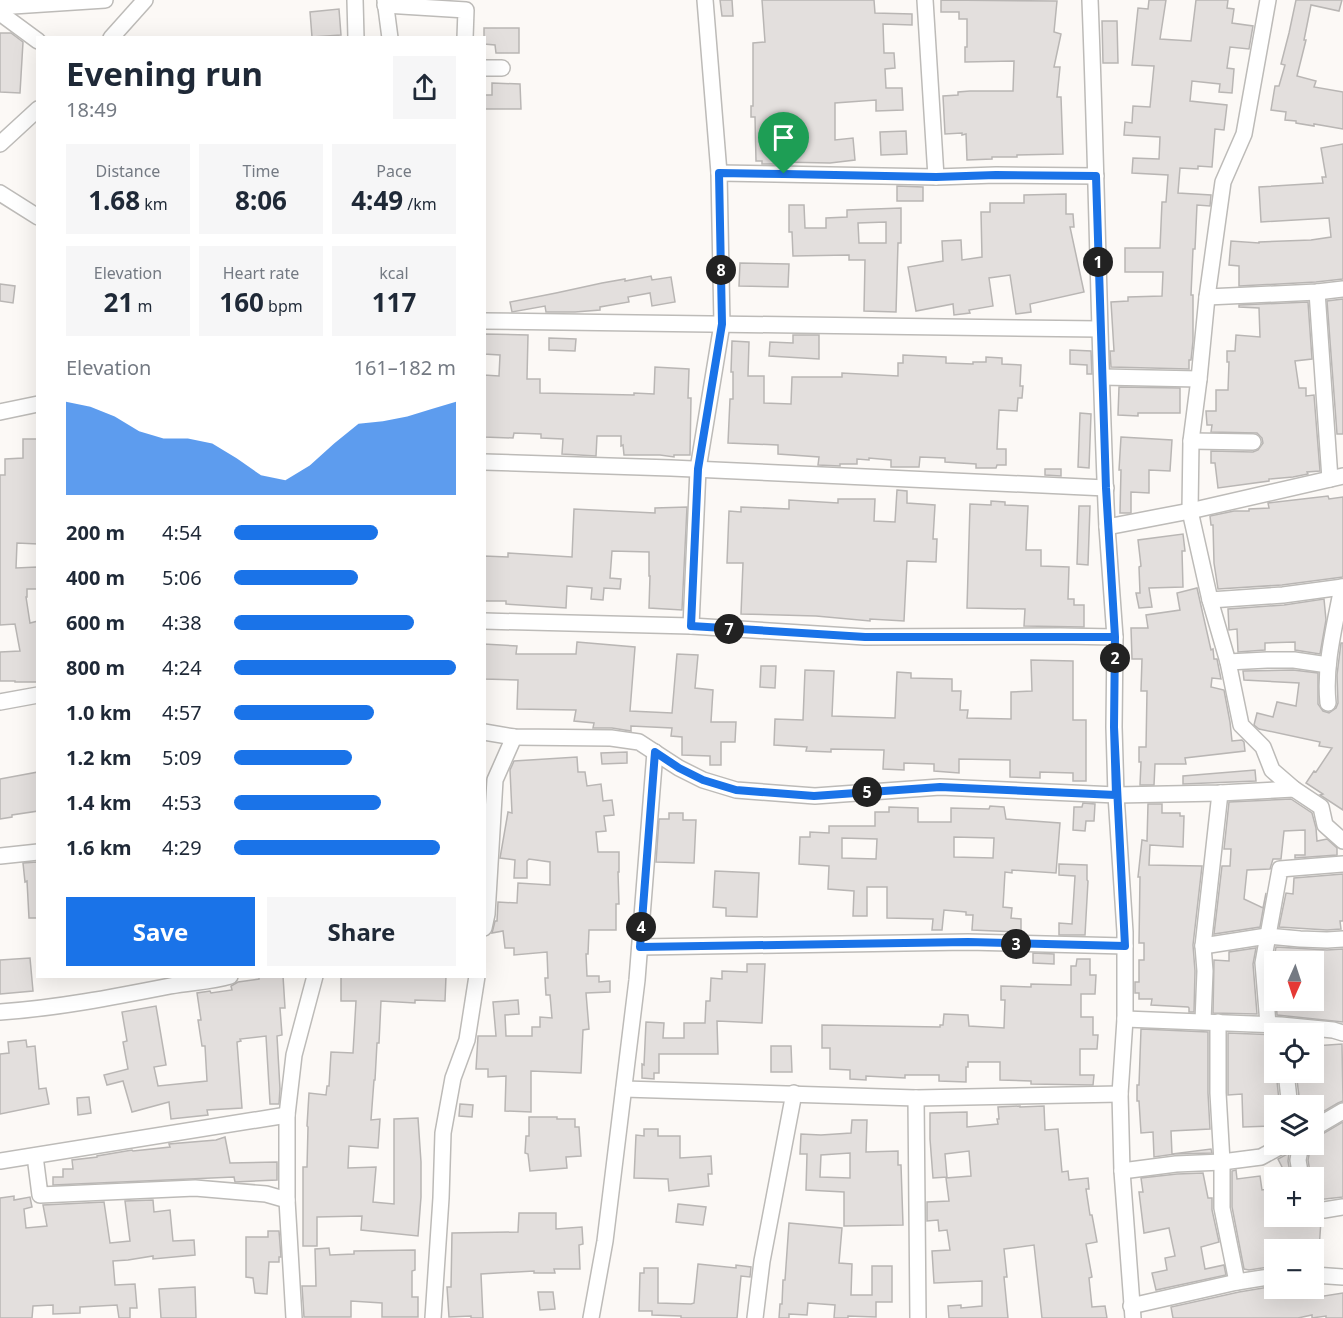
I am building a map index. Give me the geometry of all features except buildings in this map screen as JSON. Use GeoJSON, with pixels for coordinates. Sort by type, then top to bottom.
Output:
{"type":"FeatureCollection","features":[{"type":"Feature","properties":{"kind":"street"},"geometry":{"type":"LineString","coordinates":[[0,5],[105,0]]}},
{"type":"Feature","properties":{"kind":"street"},"geometry":{"type":"LineString","coordinates":[[113,36],[145,0]]}},
{"type":"Feature","properties":{"kind":"street"},"geometry":{"type":"LineString","coordinates":[[355,0],[356,36]]}},
{"type":"Feature","properties":{"kind":"street"},"geometry":{"type":"LineString","coordinates":[[691,626],[698,469],[722,324],[719,173],[705,0]]}},
{"type":"Feature","properties":{"kind":"street"},"geometry":{"type":"LineString","coordinates":[[925,0],[936,177]]}},
{"type":"Feature","properties":{"kind":"street"},"geometry":{"type":"LineString","coordinates":[[1090,0],[1107,528],[1115,637],[1116,795],[1125,932],[1125,1019],[1120,1094],[1122,1171],[1132,1312],[1237,1282],[1264,1278]]}},
{"type":"Feature","properties":{"kind":"street"},"geometry":{"type":"LineString","coordinates":[[1268,0],[1244,134],[1223,182],[1191,441],[1190,511],[1210,600],[1228,662],[1241,725],[1263,747],[1272,770],[1294,789],[1321,807],[1325,825],[1343,841]]}},
{"type":"Feature","properties":{"kind":"street"},"geometry":{"type":"LineString","coordinates":[[390,36],[385,2],[466,10],[465,36]]}},
{"type":"Feature","properties":{"kind":"street"},"geometry":{"type":"LineString","coordinates":[[0,13],[36,40]]}},
{"type":"Feature","properties":{"kind":"street"},"geometry":{"type":"LineString","coordinates":[[486,68],[502,68]]}},
{"type":"Feature","properties":{"kind":"street"},"geometry":{"type":"LineString","coordinates":[[0,144],[36,112]]}},
{"type":"Feature","properties":{"kind":"street"},"geometry":{"type":"LineString","coordinates":[[719,173],[936,177],[1096,176]]}},
{"type":"Feature","properties":{"kind":"street"},"geometry":{"type":"LineString","coordinates":[[0,193],[36,216]]}},
{"type":"Feature","properties":{"kind":"street"},"geometry":{"type":"LineString","coordinates":[[1207,297],[1343,289]]}},
{"type":"Feature","properties":{"kind":"street"},"geometry":{"type":"LineString","coordinates":[[1107,528],[1336,478],[1317,292]]}},
{"type":"Feature","properties":{"kind":"street"},"geometry":{"type":"LineString","coordinates":[[486,321],[1100,329]]}},
{"type":"Feature","properties":{"kind":"street"},"geometry":{"type":"LineString","coordinates":[[1102,377],[1199,379]]}},
{"type":"Feature","properties":{"kind":"street"},"geometry":{"type":"LineString","coordinates":[[0,412],[36,404]]}},
{"type":"Feature","properties":{"kind":"street"},"geometry":{"type":"LineString","coordinates":[[1191,441],[1253,442]]}},
{"type":"Feature","properties":{"kind":"street"},"geometry":{"type":"LineString","coordinates":[[486,462],[698,469],[1106,488]]}},
{"type":"Feature","properties":{"kind":"street"},"geometry":{"type":"LineString","coordinates":[[1210,600],[1283,595],[1342,587],[1328,665],[1327,697],[1343,690]]}},
{"type":"Feature","properties":{"kind":"street"},"geometry":{"type":"LineString","coordinates":[[486,621],[691,626],[865,637],[1115,637]]}},
{"type":"Feature","properties":{"kind":"street"},"geometry":{"type":"LineString","coordinates":[[1228,662],[1285,660],[1328,665]]}},
{"type":"Feature","properties":{"kind":"street"},"geometry":{"type":"LineString","coordinates":[[0,702],[36,695]]}},
{"type":"Feature","properties":{"kind":"street"},"geometry":{"type":"LineString","coordinates":[[486,732],[514,737],[611,738],[639,742],[679,768],[703,780],[736,790],[814,796],[940,787],[1116,795],[1294,789]]}},
{"type":"Feature","properties":{"kind":"street"},"geometry":{"type":"LineString","coordinates":[[486,919],[495,780],[514,737]]}},
{"type":"Feature","properties":{"kind":"street"},"geometry":{"type":"LineString","coordinates":[[591,1318],[605,1241],[637,980],[655,752]]}},
{"type":"Feature","properties":{"kind":"street"},"geometry":{"type":"LineString","coordinates":[[1220,793],[1203,946],[1218,1093],[1222,1208],[1237,1282]]}},
{"type":"Feature","properties":{"kind":"street"},"geometry":{"type":"LineString","coordinates":[[0,856],[36,852]]}},
{"type":"Feature","properties":{"kind":"street"},"geometry":{"type":"LineString","coordinates":[[1276,1023],[1263,963],[1281,869],[1343,864]]}},
{"type":"Feature","properties":{"kind":"street"},"geometry":{"type":"LineString","coordinates":[[1203,946],[1267,936],[1343,939]]}},
{"type":"Feature","properties":{"kind":"street"},"geometry":{"type":"LineString","coordinates":[[640,947],[968,942],[1125,946]]}},
{"type":"Feature","properties":{"kind":"street"},"geometry":{"type":"LineString","coordinates":[[0,1012],[106,999],[218,978]]}},
{"type":"Feature","properties":{"kind":"street"},"geometry":{"type":"LineString","coordinates":[[294,1318],[287,1200],[287,1115],[294,1055],[314,978]]}},
{"type":"Feature","properties":{"kind":"street"},"geometry":{"type":"LineString","coordinates":[[433,1318],[443,1133],[453,1078],[467,1040],[477,978]]}},
{"type":"Feature","properties":{"kind":"street"},"geometry":{"type":"LineString","coordinates":[[1125,1019],[1211,1022],[1264,1027]]}},
{"type":"Feature","properties":{"kind":"street"},"geometry":{"type":"LineString","coordinates":[[1324,1030],[1343,1032]]}},
{"type":"Feature","properties":{"kind":"street"},"geometry":{"type":"LineString","coordinates":[[624,1089],[916,1098],[1120,1094]]}},
{"type":"Feature","properties":{"kind":"street"},"geometry":{"type":"LineString","coordinates":[[755,1318],[762,1261],[794,1093]]}},
{"type":"Feature","properties":{"kind":"street"},"geometry":{"type":"LineString","coordinates":[[916,1098],[918,1318]]}},
{"type":"Feature","properties":{"kind":"street"},"geometry":{"type":"LineString","coordinates":[[1324,1122],[1343,1110]]}},
{"type":"Feature","properties":{"kind":"street"},"geometry":{"type":"LineString","coordinates":[[0,1161],[287,1115]]}},
{"type":"Feature","properties":{"kind":"street"},"geometry":{"type":"LineString","coordinates":[[1122,1171],[1176,1164],[1222,1162],[1265,1155]]}},
{"type":"Feature","properties":{"kind":"street"},"geometry":{"type":"LineString","coordinates":[[35,1156],[40,1195],[195,1188],[266,1194],[287,1200]]}},
{"type":"Feature","properties":{"kind":"street"},"geometry":{"type":"LineString","coordinates":[[1324,1210],[1343,1207]]}},
{"type":"Feature","properties":{"kind":"street"},"geometry":{"type":"LineString","coordinates":[[1324,1276],[1343,1277]]}},
{"type":"Feature","properties":{"kind":"route"},"geometry":{"type":"LineString","coordinates":[[784,174],[719,173],[722,324],[698,469],[691,626],[865,637],[1115,637],[1114,727],[1116,795],[940,787],[814,796],[736,790],[703,780],[655,752],[640,947],[968,942],[1125,946],[1116,795],[1115,637],[1107,528],[1096,176],[936,177],[784,174]]}}]}
